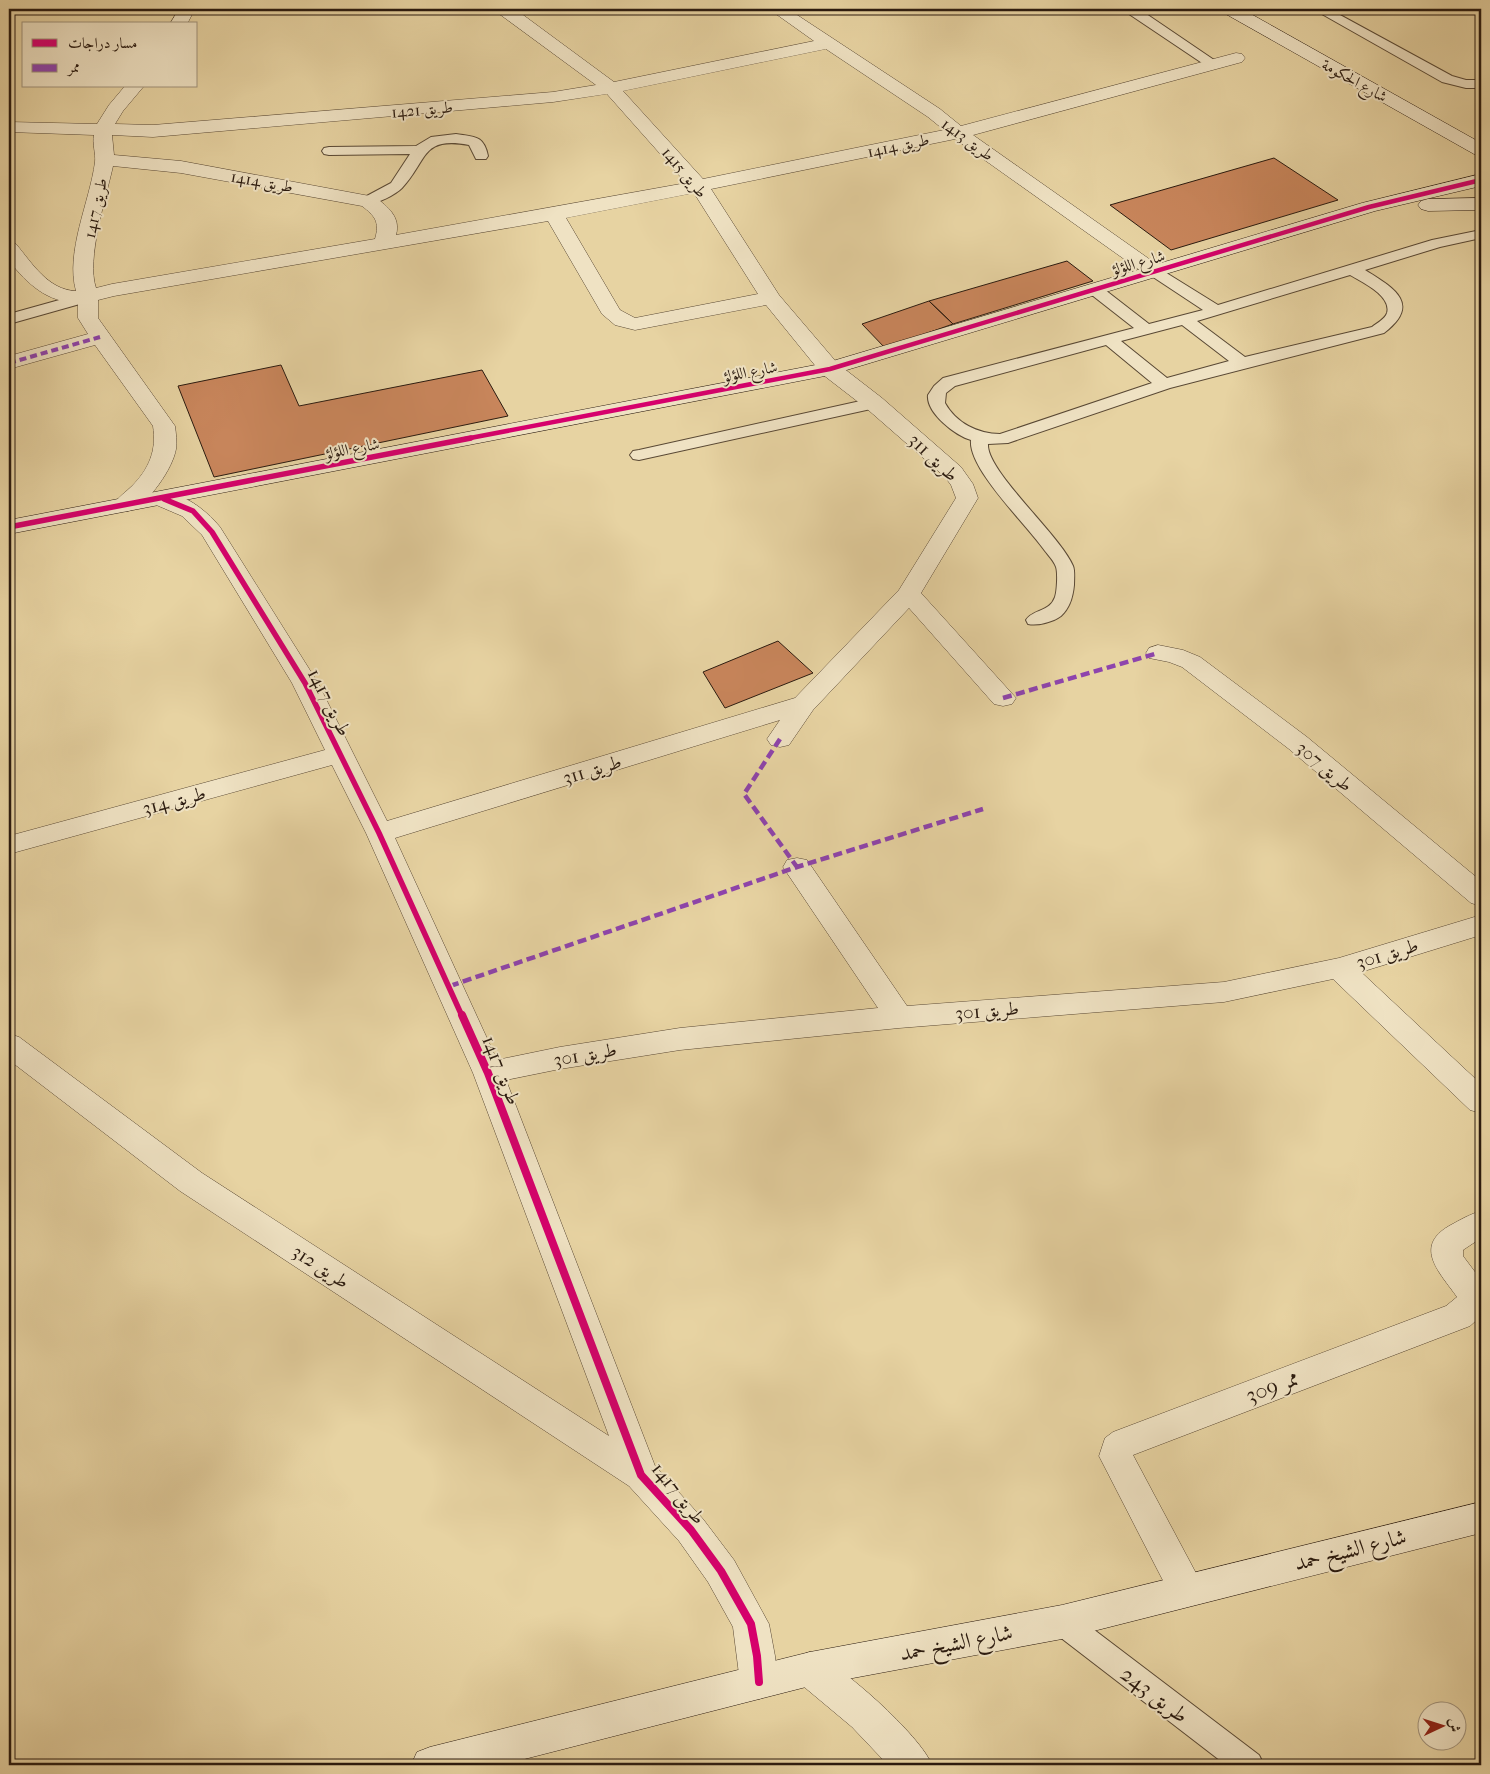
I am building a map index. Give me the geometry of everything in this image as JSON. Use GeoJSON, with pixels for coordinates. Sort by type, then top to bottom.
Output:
{"type":"FeatureCollection","features":[{"type":"Feature","properties":{"kind":"street"},"geometry":{"type":"LineString","coordinates":[[179,22],[187,9]]}},
{"type":"Feature","properties":{"kind":"street","name":"طريق 1415"},"geometry":{"type":"LineString","coordinates":[[504,9],[611,88],[699,186],[772,298],[830,369]]}},
{"type":"Feature","properties":{"kind":"street","name":"طريق 1413"},"geometry":{"type":"LineString","coordinates":[[780,9],[934,113],[1156,272]]}},
{"type":"Feature","properties":{"kind":"street","name":"شارع الحكومة"},"geometry":{"type":"LineString","coordinates":[[1238,10],[1481,150]]}},
{"type":"Feature","properties":{"kind":"street","name":"طريق 1421"},"geometry":{"type":"LineString","coordinates":[[9,127],[104,128],[153,131],[553,98],[830,43]]}},
{"type":"Feature","properties":{"kind":"street","name":"طريق 1414"},"geometry":{"type":"LineString","coordinates":[[88,297],[112,290],[554,214],[699,186],[958,132],[1236,58]]}},
{"type":"Feature","properties":{"kind":"street"},"geometry":{"type":"LineString","coordinates":[[1367,86],[1452,121],[1472,125]]}},
{"type":"Feature","properties":{"kind":"street"},"geometry":{"type":"LineString","coordinates":[[104,128],[115,109],[133,88]]}},
{"type":"Feature","properties":{"kind":"street","name":"طريق 1417"},"geometry":{"type":"LineString","coordinates":[[104,128],[102,142],[105,160],[89,228],[82,277],[88,297],[88,318],[100,338],[164,426],[168,438],[166,452],[160,465],[140,492],[124,505]]}},
{"type":"Feature","properties":{"kind":"street","name":"طريق 1414"},"geometry":{"type":"LineString","coordinates":[[105,160],[181,167],[368,201]]}},
{"type":"Feature","properties":{"kind":"street","name":"شارع اللؤلؤ"},"geometry":{"type":"LineString","coordinates":[[9,527],[830,369],[1368,207],[1481,180]]}},
{"type":"Feature","properties":{"kind":"street"},"geometry":{"type":"LineString","coordinates":[[368,201],[384,212],[388,228],[384,242]]}},
{"type":"Feature","properties":{"kind":"street"},"geometry":{"type":"LineString","coordinates":[[1368,207],[1481,204]]}},
{"type":"Feature","properties":{"kind":"street"},"geometry":{"type":"LineString","coordinates":[[554,214],[612,314],[622,321],[635,324],[772,298]]}},
{"type":"Feature","properties":{"kind":"street"},"geometry":{"type":"LineString","coordinates":[[9,248],[39,284],[51,292],[88,297]]}},
{"type":"Feature","properties":{"kind":"street"},"geometry":{"type":"LineString","coordinates":[[9,362],[100,338]]}},
{"type":"Feature","properties":{"kind":"street","name":"طريق 311"},"geometry":{"type":"LineString","coordinates":[[780,739],[804,704],[909,594],[967,498],[962,484],[953,472],[874,403],[830,369]]}},
{"type":"Feature","properties":{"kind":"street","name":"طريق 1417"},"geometry":{"type":"LineString","coordinates":[[162,499],[180,504],[193,511],[212,532],[305,684],[379,833],[488,1073],[641,1475],[691,1530],[721,1571],[751,1624],[757,1656],[759,1682]]}},
{"type":"Feature","properties":{"kind":"street"},"geometry":{"type":"LineString","coordinates":[[909,594],[1003,698]]}},
{"type":"Feature","properties":{"kind":"street","name":"طريق 307"},"geometry":{"type":"LineString","coordinates":[[1158,653],[1174,655],[1191,662],[1298,743],[1481,896]]}},
{"type":"Feature","properties":{"kind":"street","name":"طريق 311"},"geometry":{"type":"LineString","coordinates":[[379,833],[804,704]]}},
{"type":"Feature","properties":{"kind":"street","name":"طريق 314"},"geometry":{"type":"LineString","coordinates":[[9,845],[340,754]]}},
{"type":"Feature","properties":{"kind":"street"},"geometry":{"type":"LineString","coordinates":[[797,868],[899,1017]]}},
{"type":"Feature","properties":{"kind":"street","name":"طريق 301"},"geometry":{"type":"LineString","coordinates":[[488,1073],[570,1056],[680,1039],[899,1017],[1224,992],[1339,968],[1481,925]]}},
{"type":"Feature","properties":{"kind":"street"},"geometry":{"type":"LineString","coordinates":[[1339,968],[1481,1102]]}},
{"type":"Feature","properties":{"kind":"street","name":"طريق 312"},"geometry":{"type":"LineString","coordinates":[[9,1045],[191,1182],[641,1475]]}},
{"type":"Feature","properties":{"kind":"street","name":"ممر 309"},"geometry":{"type":"LineString","coordinates":[[1187,1590],[1116,1456],[1117,1448],[1125,1442],[1458,1316],[1469,1308],[1474,1295],[1448,1259],[1446,1246],[1455,1238],[1481,1223]]}},
{"type":"Feature","properties":{"kind":"street","name":"شارع الشيخ حمد"},"geometry":{"type":"LineString","coordinates":[[430,1765],[810,1669],[1062,1622],[1481,1517]]}},
{"type":"Feature","properties":{"kind":"street"},"geometry":{"type":"LineString","coordinates":[[810,1669],[865,1714],[913,1765]]}},
{"type":"Feature","properties":{"kind":"lane"},"geometry":{"type":"LineString","coordinates":[[1320,9],[1447,79],[1466,84],[1481,84]]}},
{"type":"Feature","properties":{"kind":"lane"},"geometry":{"type":"LineString","coordinates":[[1134,11],[1213,64]]}},
{"type":"Feature","properties":{"kind":"lane"},"geometry":{"type":"LineString","coordinates":[[368,201],[396,186],[421,150],[436,140],[456,138],[474,141],[478,146],[481,156]]}},
{"type":"Feature","properties":{"kind":"lane"},"geometry":{"type":"LineString","coordinates":[[329,151],[421,150]]}},
{"type":"Feature","properties":{"kind":"lane"},"geometry":{"type":"LineString","coordinates":[[1352,269],[1385,290],[1392,298],[1396,307],[1395,316],[1389,324],[1364,334],[1164,384],[1002,439],[980,439],[962,430],[938,407],[935,396],[942,386],[949,382],[1216,311],[1352,269],[1437,243],[1481,234]]}},
{"type":"Feature","properties":{"kind":"lane"},"geometry":{"type":"LineString","coordinates":[[1156,272],[1216,311]]}},
{"type":"Feature","properties":{"kind":"lane"},"geometry":{"type":"LineString","coordinates":[[1094,289],[1147,330]]}},
{"type":"Feature","properties":{"kind":"lane"},"geometry":{"type":"LineString","coordinates":[[9,319],[88,297]]}},
{"type":"Feature","properties":{"kind":"lane"},"geometry":{"type":"LineString","coordinates":[[1184,319],[1242,363]]}},
{"type":"Feature","properties":{"kind":"lane"},"geometry":{"type":"LineString","coordinates":[[1110,340],[1164,384]]}},
{"type":"Feature","properties":{"kind":"lane"},"geometry":{"type":"LineString","coordinates":[[638,455],[874,403]]}},
{"type":"Feature","properties":{"kind":"lane"},"geometry":{"type":"LineString","coordinates":[[980,439],[979,449],[993,476],[1039,529],[1065,567],[1064,598],[1054,612],[1035,620]]}},
{"type":"Feature","properties":{"kind":"lane","name":"طريق 243"},"geometry":{"type":"LineString","coordinates":[[1062,1622],[1249,1765]]}},
{"type":"Feature","properties":{"kind":"building"},"geometry":{"type":"Polygon","coordinates":[[[1274,158],[1338,200],[1171,250],[1110,205],[1274,158]]]}},
{"type":"Feature","properties":{"kind":"building"},"geometry":{"type":"Polygon","coordinates":[[[1067,261],[1093,281],[953,324],[929,301],[1067,261]]]}},
{"type":"Feature","properties":{"kind":"building"},"geometry":{"type":"Polygon","coordinates":[[[929,301],[953,324],[885,348],[862,324],[929,301]]]}},
{"type":"Feature","properties":{"kind":"building"},"geometry":{"type":"Polygon","coordinates":[[[281,365],[299,406],[482,370],[508,416],[214,477],[178,386],[281,365]]]}},
{"type":"Feature","properties":{"kind":"building"},"geometry":{"type":"Polygon","coordinates":[[[778,641],[813,673],[725,708],[703,672],[778,641]]]}},
{"type":"Feature","properties":{"kind":"marked path"},"geometry":{"type":"LineString","coordinates":[[9,363],[100,337]]}},
{"type":"Feature","properties":{"kind":"marked path"},"geometry":{"type":"LineString","coordinates":[[1003,698],[1158,653]]}},
{"type":"Feature","properties":{"kind":"marked path"},"geometry":{"type":"LineString","coordinates":[[780,739],[744,794],[797,867]]}},
{"type":"Feature","properties":{"kind":"marked path"},"geometry":{"type":"LineString","coordinates":[[450,986],[797,867],[983,809]]}},
{"type":"Feature","properties":{"kind":"cycle path"},"geometry":{"type":"LineString","coordinates":[[9,527],[830,369],[1369,207],[1481,180]]}},
{"type":"Feature","properties":{"kind":"cycle path"},"geometry":{"type":"LineString","coordinates":[[164,499],[193,511],[212,532],[305,683],[379,833],[488,1073],[641,1475],[691,1530],[721,1571],[751,1624],[757,1656],[759,1682]]}}]}
